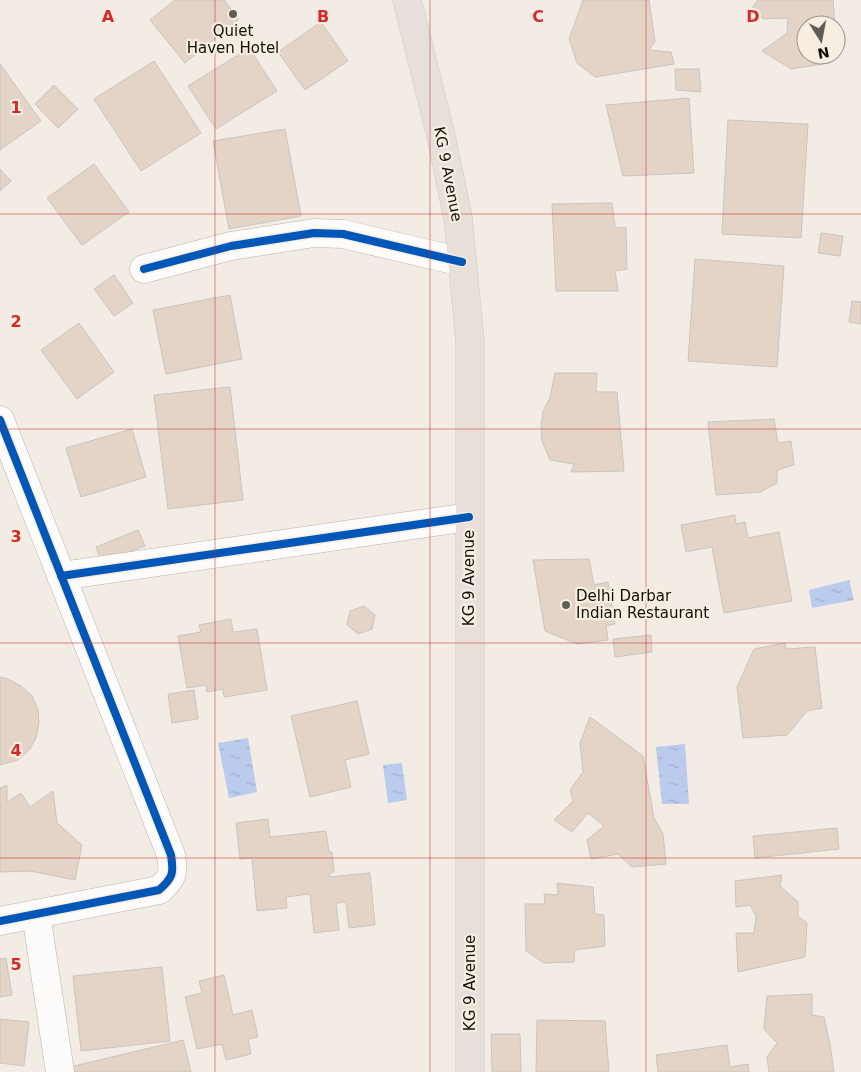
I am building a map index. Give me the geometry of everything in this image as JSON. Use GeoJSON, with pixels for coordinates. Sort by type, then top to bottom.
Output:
{"type":"FeatureCollection","features":[{"type":"Feature","properties":{"kind":"main road","name":"KG 9 Avenue"},"geometry":{"type":"LineString","coordinates":[[407,0],[442,136],[458,218],[470,341],[470,1072]]}},
{"type":"Feature","properties":{"kind":"street"},"geometry":{"type":"LineString","coordinates":[[144,269],[231,246],[314,233],[343,234],[462,262]]}},
{"type":"Feature","properties":{"kind":"street"},"geometry":{"type":"LineString","coordinates":[[0,420],[171,855],[174,869],[169,881],[159,890],[0,921]]}},
{"type":"Feature","properties":{"kind":"street"},"geometry":{"type":"LineString","coordinates":[[61,576],[469,517]]}},
{"type":"Feature","properties":{"kind":"street"},"geometry":{"type":"LineString","coordinates":[[36,914],[60,1072]]}},
{"type":"Feature","properties":{"kind":"water"},"geometry":{"type":"Polygon","coordinates":[[[849,580],[854,600],[812,608],[809,590],[849,580]]]}},
{"type":"Feature","properties":{"kind":"water"},"geometry":{"type":"Polygon","coordinates":[[[248,738],[257,792],[229,798],[218,743],[248,738]]]}},
{"type":"Feature","properties":{"kind":"water"},"geometry":{"type":"Polygon","coordinates":[[[685,744],[689,804],[662,804],[656,747],[685,744]]]}},
{"type":"Feature","properties":{"kind":"water"},"geometry":{"type":"Polygon","coordinates":[[[402,763],[407,800],[388,803],[383,765],[402,763]]]}},
{"type":"Feature","properties":{"kind":"building"},"geometry":{"type":"Polygon","coordinates":[[[175,0],[224,0],[239,19],[185,63],[150,20],[175,0]]]}},
{"type":"Feature","properties":{"kind":"building"},"geometry":{"type":"Polygon","coordinates":[[[583,0],[649,0],[655,41],[649,50],[671,52],[674,64],[595,77],[577,63],[569,39],[583,0]]]}},
{"type":"Feature","properties":{"kind":"building"},"geometry":{"type":"Polygon","coordinates":[[[758,0],[833,0],[834,15],[796,15],[796,65],[816,65],[791,69],[762,51],[787,33],[788,18],[763,19],[752,8],[758,0]]]}},
{"type":"Feature","properties":{"kind":"building"},"geometry":{"type":"Polygon","coordinates":[[[321,22],[348,61],[305,90],[278,52],[321,22]]]}},
{"type":"Feature","properties":{"kind":"building"},"geometry":{"type":"Polygon","coordinates":[[[249,48],[277,91],[216,129],[188,86],[249,48]]]}},
{"type":"Feature","properties":{"kind":"building"},"geometry":{"type":"Polygon","coordinates":[[[154,61],[201,133],[141,171],[94,99],[154,61]]]}},
{"type":"Feature","properties":{"kind":"building"},"geometry":{"type":"Polygon","coordinates":[[[0,64],[41,121],[0,150],[0,64]]]}},
{"type":"Feature","properties":{"kind":"building"},"geometry":{"type":"Polygon","coordinates":[[[675,69],[699,69],[701,92],[676,90],[675,69]]]}},
{"type":"Feature","properties":{"kind":"building"},"geometry":{"type":"Polygon","coordinates":[[[54,85],[78,109],[58,128],[35,104],[54,85]]]}},
{"type":"Feature","properties":{"kind":"building"},"geometry":{"type":"Polygon","coordinates":[[[689,98],[694,173],[623,176],[606,105],[689,98]]]}},
{"type":"Feature","properties":{"kind":"building"},"geometry":{"type":"Polygon","coordinates":[[[728,120],[808,124],[801,238],[722,234],[728,120]]]}},
{"type":"Feature","properties":{"kind":"building"},"geometry":{"type":"Polygon","coordinates":[[[285,129],[301,216],[229,229],[213,141],[285,129]]]}},
{"type":"Feature","properties":{"kind":"building"},"geometry":{"type":"Polygon","coordinates":[[[94,164],[129,212],[82,245],[47,198],[94,164]]]}},
{"type":"Feature","properties":{"kind":"building"},"geometry":{"type":"Polygon","coordinates":[[[0,169],[11,181],[0,191],[0,169]]]}},
{"type":"Feature","properties":{"kind":"building"},"geometry":{"type":"Polygon","coordinates":[[[612,203],[615,227],[626,228],[627,269],[615,271],[618,291],[556,291],[552,204],[612,203]]]}},
{"type":"Feature","properties":{"kind":"building"},"geometry":{"type":"Polygon","coordinates":[[[821,233],[843,236],[840,256],[818,253],[821,233]]]}},
{"type":"Feature","properties":{"kind":"building"},"geometry":{"type":"Polygon","coordinates":[[[695,259],[784,266],[777,367],[688,361],[695,259]]]}},
{"type":"Feature","properties":{"kind":"building"},"geometry":{"type":"Polygon","coordinates":[[[114,275],[133,303],[114,316],[94,289],[114,275]]]}},
{"type":"Feature","properties":{"kind":"building"},"geometry":{"type":"Polygon","coordinates":[[[230,295],[242,359],[166,374],[153,310],[230,295]]]}},
{"type":"Feature","properties":{"kind":"building"},"geometry":{"type":"Polygon","coordinates":[[[852,301],[861,302],[861,324],[849,322],[852,301]]]}},
{"type":"Feature","properties":{"kind":"building"},"geometry":{"type":"Polygon","coordinates":[[[79,323],[114,372],[77,399],[41,350],[79,323]]]}},
{"type":"Feature","properties":{"kind":"building"},"geometry":{"type":"Polygon","coordinates":[[[555,373],[597,373],[596,392],[617,392],[624,471],[571,472],[574,464],[550,460],[542,441],[541,427],[543,411],[550,398],[555,373]]]}},
{"type":"Feature","properties":{"kind":"building"},"geometry":{"type":"Polygon","coordinates":[[[230,387],[243,500],[168,509],[154,395],[230,387]]]}},
{"type":"Feature","properties":{"kind":"building"},"geometry":{"type":"Polygon","coordinates":[[[774,419],[778,443],[791,441],[794,465],[777,470],[777,483],[760,492],[716,495],[708,422],[774,419]]]}},
{"type":"Feature","properties":{"kind":"building"},"geometry":{"type":"Polygon","coordinates":[[[132,429],[146,477],[81,497],[66,448],[132,429]]]}},
{"type":"Feature","properties":{"kind":"building"},"geometry":{"type":"Polygon","coordinates":[[[735,515],[736,524],[745,522],[748,538],[779,532],[792,601],[724,613],[712,547],[686,552],[681,525],[735,515]]]}},
{"type":"Feature","properties":{"kind":"building"},"geometry":{"type":"Polygon","coordinates":[[[138,530],[145,546],[102,563],[96,547],[138,530]]]}},
{"type":"Feature","properties":{"kind":"building"},"geometry":{"type":"Polygon","coordinates":[[[589,559],[594,585],[608,582],[615,624],[606,626],[608,640],[577,644],[545,631],[533,560],[589,559]]]}},
{"type":"Feature","properties":{"kind":"building"},"geometry":{"type":"Polygon","coordinates":[[[364,606],[375,615],[372,629],[358,634],[347,625],[350,611],[364,606]]]}},
{"type":"Feature","properties":{"kind":"building"},"geometry":{"type":"Polygon","coordinates":[[[231,619],[233,632],[257,629],[267,690],[224,697],[223,689],[207,692],[206,685],[187,688],[178,636],[201,632],[199,625],[231,619]]]}},
{"type":"Feature","properties":{"kind":"building"},"geometry":{"type":"Polygon","coordinates":[[[651,635],[652,652],[615,657],[613,639],[651,635]]]}},
{"type":"Feature","properties":{"kind":"building"},"geometry":{"type":"Polygon","coordinates":[[[785,643],[786,649],[815,647],[822,708],[807,711],[787,735],[743,738],[737,687],[754,649],[785,643]]]}},
{"type":"Feature","properties":{"kind":"building"},"geometry":{"type":"Polygon","coordinates":[[[0,677],[21,686],[32,696],[38,709],[39,723],[36,738],[29,750],[18,760],[0,765],[0,677]]]}},
{"type":"Feature","properties":{"kind":"building"},"geometry":{"type":"Polygon","coordinates":[[[194,690],[198,719],[172,723],[168,694],[194,690]]]}},
{"type":"Feature","properties":{"kind":"building"},"geometry":{"type":"Polygon","coordinates":[[[357,701],[369,754],[345,760],[351,787],[310,797],[291,716],[357,701]]]}},
{"type":"Feature","properties":{"kind":"building"},"geometry":{"type":"Polygon","coordinates":[[[590,717],[643,756],[654,818],[663,834],[666,864],[632,867],[618,854],[591,859],[587,840],[604,826],[588,813],[572,832],[554,820],[573,801],[570,790],[583,772],[580,743],[590,717]]]}},
{"type":"Feature","properties":{"kind":"building"},"geometry":{"type":"Polygon","coordinates":[[[7,785],[7,802],[21,793],[30,807],[53,791],[57,823],[82,845],[75,880],[30,871],[0,872],[0,788],[7,785]]]}},
{"type":"Feature","properties":{"kind":"building"},"geometry":{"type":"Polygon","coordinates":[[[268,819],[270,837],[326,831],[329,852],[332,852],[334,872],[329,873],[330,877],[370,873],[375,925],[349,928],[346,902],[336,903],[339,930],[314,933],[310,894],[286,897],[287,908],[257,911],[252,858],[240,859],[236,823],[268,819]]]}},
{"type":"Feature","properties":{"kind":"building"},"geometry":{"type":"Polygon","coordinates":[[[837,828],[839,849],[755,858],[753,836],[837,828]]]}},
{"type":"Feature","properties":{"kind":"building"},"geometry":{"type":"Polygon","coordinates":[[[782,875],[780,886],[798,902],[798,916],[807,923],[805,957],[738,972],[736,933],[754,933],[756,916],[750,905],[736,907],[735,881],[782,875]]]}},
{"type":"Feature","properties":{"kind":"building"},"geometry":{"type":"Polygon","coordinates":[[[557,883],[593,887],[595,914],[604,915],[605,946],[575,950],[574,962],[544,963],[526,951],[525,904],[545,904],[544,894],[558,895],[557,883]]]}},
{"type":"Feature","properties":{"kind":"building"},"geometry":{"type":"Polygon","coordinates":[[[6,958],[12,995],[0,997],[0,959],[6,958]]]}},
{"type":"Feature","properties":{"kind":"building"},"geometry":{"type":"Polygon","coordinates":[[[162,967],[170,1041],[81,1051],[73,976],[162,967]]]}},
{"type":"Feature","properties":{"kind":"building"},"geometry":{"type":"Polygon","coordinates":[[[224,975],[233,1015],[252,1010],[258,1037],[248,1039],[251,1054],[226,1060],[222,1044],[197,1049],[185,997],[202,993],[199,981],[224,975]]]}},
{"type":"Feature","properties":{"kind":"building"},"geometry":{"type":"Polygon","coordinates":[[[812,994],[812,1015],[824,1017],[834,1072],[769,1072],[767,1057],[777,1043],[764,1029],[767,996],[812,994]]]}},
{"type":"Feature","properties":{"kind":"building"},"geometry":{"type":"Polygon","coordinates":[[[0,1019],[29,1022],[24,1066],[0,1063],[0,1019]]]}},
{"type":"Feature","properties":{"kind":"building"},"geometry":{"type":"Polygon","coordinates":[[[537,1020],[605,1021],[609,1072],[536,1072],[537,1020]]]}},
{"type":"Feature","properties":{"kind":"building"},"geometry":{"type":"Polygon","coordinates":[[[491,1034],[520,1034],[521,1072],[492,1072],[491,1034]]]}},
{"type":"Feature","properties":{"kind":"building"},"geometry":{"type":"Polygon","coordinates":[[[183,1040],[191,1072],[49,1072],[183,1040]]]}},
{"type":"Feature","properties":{"kind":"building"},"geometry":{"type":"Polygon","coordinates":[[[727,1045],[730,1067],[748,1064],[749,1072],[658,1072],[656,1055],[727,1045]]]}},
{"type":"Feature","properties":{"kind":"cycle path"},"geometry":{"type":"LineString","coordinates":[[144,269],[231,246],[314,233],[343,234],[462,262]]}},
{"type":"Feature","properties":{"kind":"cycle path"},"geometry":{"type":"LineString","coordinates":[[0,420],[171,855],[172,866],[170,878],[159,890],[0,921]]}},
{"type":"Feature","properties":{"kind":"cycle path"},"geometry":{"type":"LineString","coordinates":[[61,576],[469,517]]}},
{"type":"Feature","properties":{"kind":"place","name":"Quiet Haven Hotel"},"geometry":{"type":"Point","coordinates":[233,14]}},
{"type":"Feature","properties":{"kind":"place","name":"Delhi Darbar Indian Restaurant"},"geometry":{"type":"Point","coordinates":[566,605]}}]}
